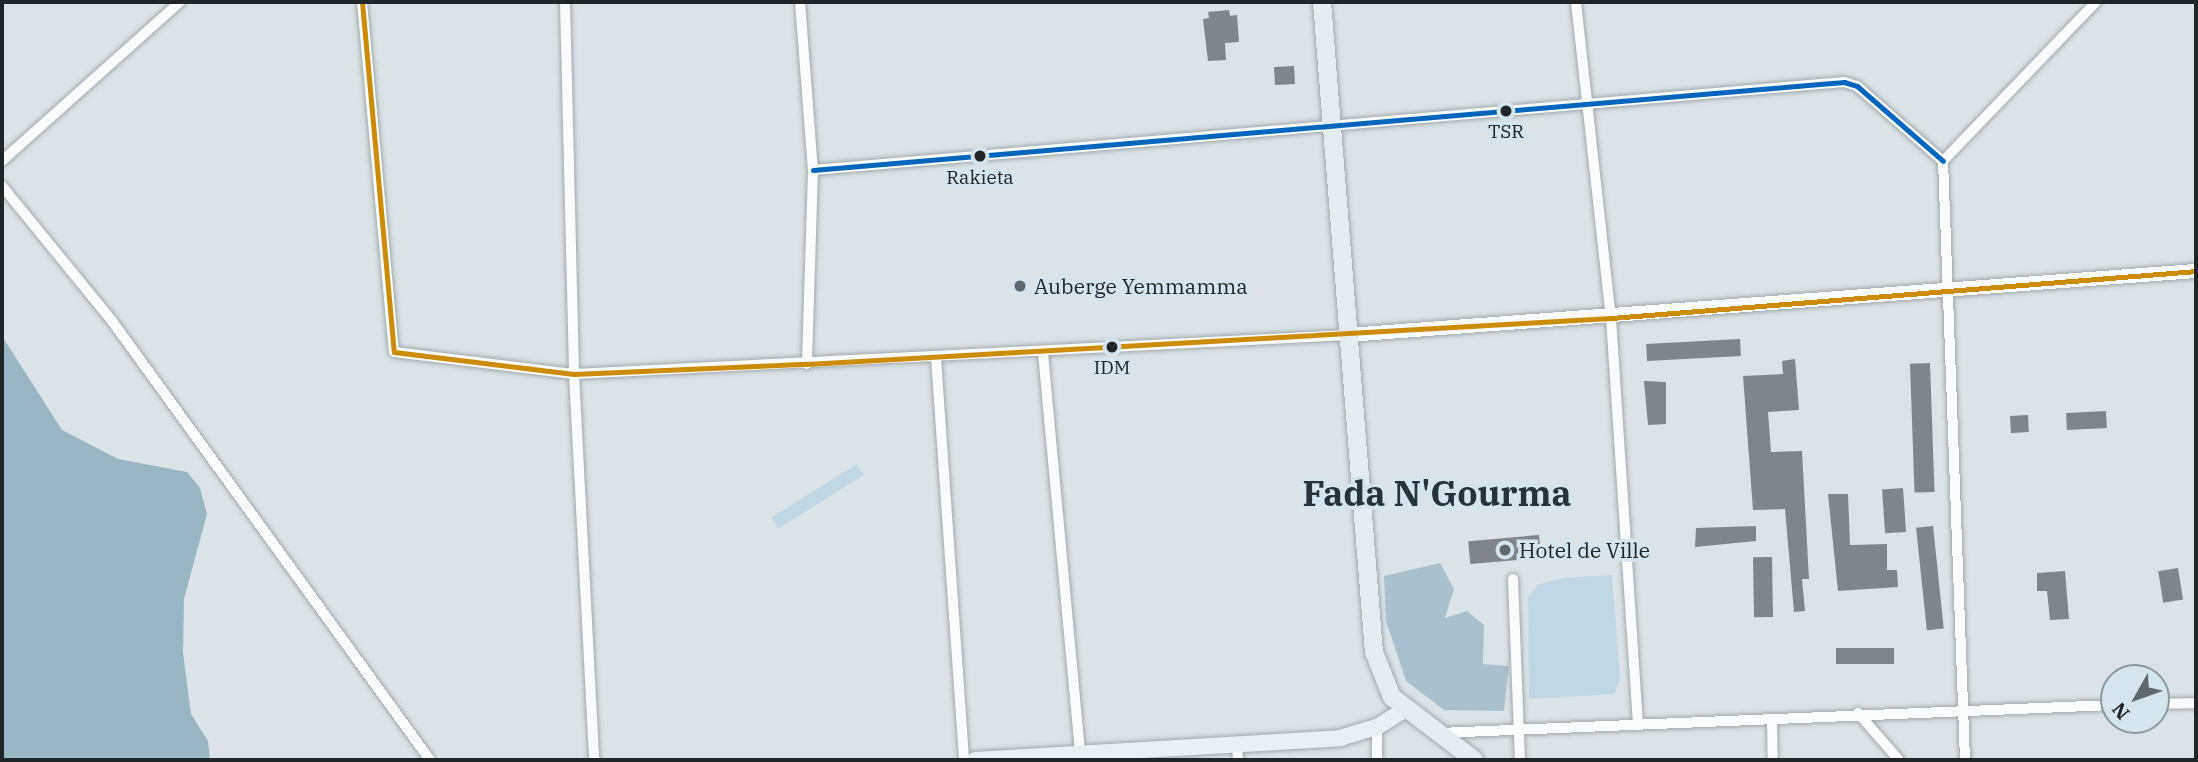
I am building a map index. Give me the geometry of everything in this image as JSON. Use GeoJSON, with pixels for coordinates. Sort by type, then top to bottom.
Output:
{"type":"FeatureCollection","features":[{"type":"Feature","properties":{"kind":"highway"},"geometry":{"type":"LineString","coordinates":[[1322,2],[1335,124],[1348,335],[1374,652],[1383,683],[1404,710],[1474,760]]}},
{"type":"Feature","properties":{"kind":"main road"},"geometry":{"type":"LineString","coordinates":[[1348,335],[1611,318],[2196,271]]}},
{"type":"Feature","properties":{"kind":"main road"},"geometry":{"type":"LineString","coordinates":[[975,760],[1080,753],[1237,753],[1340,738],[1377,727],[1404,710]]}},
{"type":"Feature","properties":{"kind":"street"},"geometry":{"type":"LineString","coordinates":[[2,161],[180,2]]}},
{"type":"Feature","properties":{"kind":"street"},"geometry":{"type":"LineString","coordinates":[[362,2],[394,352],[575,374],[1043,353],[1348,335]]}},
{"type":"Feature","properties":{"kind":"street"},"geometry":{"type":"LineString","coordinates":[[565,2],[575,374],[594,760]]}},
{"type":"Feature","properties":{"kind":"street"},"geometry":{"type":"LineString","coordinates":[[800,2],[813,170],[807,364]]}},
{"type":"Feature","properties":{"kind":"street"},"geometry":{"type":"LineString","coordinates":[[1576,2],[1585,108],[1611,318],[1638,725]]}},
{"type":"Feature","properties":{"kind":"street"},"geometry":{"type":"LineString","coordinates":[[1965,760],[1944,291],[1943,161],[2096,2]]}},
{"type":"Feature","properties":{"kind":"street"},"geometry":{"type":"LineString","coordinates":[[813,170],[1335,124],[1585,108],[1844,82],[1857,86],[1943,161]]}},
{"type":"Feature","properties":{"kind":"street"},"geometry":{"type":"LineString","coordinates":[[2,186],[111,321],[430,760]]}},
{"type":"Feature","properties":{"kind":"street"},"geometry":{"type":"LineString","coordinates":[[1043,353],[1080,753]]}},
{"type":"Feature","properties":{"kind":"street"},"geometry":{"type":"LineString","coordinates":[[936,358],[964,760]]}},
{"type":"Feature","properties":{"kind":"street"},"geometry":{"type":"LineString","coordinates":[[1513,579],[1520,760]]}},
{"type":"Feature","properties":{"kind":"street"},"geometry":{"type":"LineString","coordinates":[[2170,704],[2196,703]]}},
{"type":"Feature","properties":{"kind":"street"},"geometry":{"type":"LineString","coordinates":[[1439,733],[1772,721],[1858,713],[1964,708],[2100,705]]}},
{"type":"Feature","properties":{"kind":"street"},"geometry":{"type":"LineString","coordinates":[[1858,713],[1899,760]]}},
{"type":"Feature","properties":{"kind":"street"},"geometry":{"type":"LineString","coordinates":[[1772,721],[1773,760]]}},
{"type":"Feature","properties":{"kind":"street"},"geometry":{"type":"LineString","coordinates":[[1377,727],[1377,760]]}},
{"type":"Feature","properties":{"kind":"shaded area"},"geometry":{"type":"Polygon","coordinates":[[[2,336],[62,430],[118,459],[187,472],[200,488],[207,514],[184,599],[183,653],[191,714],[208,741],[210,760],[2,760],[2,336]]]}},
{"type":"Feature","properties":{"kind":"shaded area"},"geometry":{"type":"Polygon","coordinates":[[[857,464],[864,475],[778,529],[771,518],[857,464]]]}},
{"type":"Feature","properties":{"kind":"shaded area"},"geometry":{"type":"Polygon","coordinates":[[[1440,563],[1454,589],[1445,618],[1467,611],[1484,625],[1483,664],[1509,666],[1504,711],[1444,710],[1406,681],[1386,621],[1384,576],[1440,563]]]}},
{"type":"Feature","properties":{"kind":"shaded area"},"geometry":{"type":"Polygon","coordinates":[[[1612,575],[1620,680],[1614,694],[1529,699],[1528,597],[1538,585],[1562,578],[1612,575]]]}},
{"type":"Feature","properties":{"kind":"building"},"geometry":{"type":"Polygon","coordinates":[[[1229,10],[1230,16],[1237,15],[1239,42],[1225,43],[1226,60],[1208,61],[1203,19],[1209,18],[1208,12],[1229,10]]]}},
{"type":"Feature","properties":{"kind":"building"},"geometry":{"type":"Polygon","coordinates":[[[1294,66],[1295,84],[1275,85],[1274,67],[1294,66]]]}},
{"type":"Feature","properties":{"kind":"building"},"geometry":{"type":"Polygon","coordinates":[[[1740,339],[1741,356],[1647,361],[1646,344],[1740,339]]]}},
{"type":"Feature","properties":{"kind":"building"},"geometry":{"type":"Polygon","coordinates":[[[1795,359],[1799,410],[1768,412],[1771,452],[1802,451],[1809,579],[1802,579],[1805,611],[1794,612],[1785,509],[1753,510],[1743,376],[1783,374],[1782,361],[1795,359]]]}},
{"type":"Feature","properties":{"kind":"building"},"geometry":{"type":"Polygon","coordinates":[[[1930,363],[1935,492],[1915,493],[1910,364],[1930,363]]]}},
{"type":"Feature","properties":{"kind":"building"},"geometry":{"type":"Polygon","coordinates":[[[1644,381],[1666,382],[1666,424],[1648,425],[1644,381]]]}},
{"type":"Feature","properties":{"kind":"building"},"geometry":{"type":"Polygon","coordinates":[[[2106,411],[2107,428],[2067,430],[2066,413],[2106,411]]]}},
{"type":"Feature","properties":{"kind":"building"},"geometry":{"type":"Polygon","coordinates":[[[2028,415],[2029,432],[2011,433],[2010,416],[2028,415]]]}},
{"type":"Feature","properties":{"kind":"building"},"geometry":{"type":"Polygon","coordinates":[[[1903,488],[1906,532],[1885,533],[1882,489],[1903,488]]]}},
{"type":"Feature","properties":{"kind":"building"},"geometry":{"type":"Polygon","coordinates":[[[1828,494],[1848,494],[1850,545],[1887,544],[1887,570],[1897,570],[1898,587],[1838,591],[1828,494]]]}},
{"type":"Feature","properties":{"kind":"building"},"geometry":{"type":"Polygon","coordinates":[[[1756,526],[1756,541],[1695,547],[1696,528],[1756,526]]]}},
{"type":"Feature","properties":{"kind":"building"},"geometry":{"type":"Polygon","coordinates":[[[1933,526],[1944,628],[1927,630],[1916,528],[1933,526]]]}},
{"type":"Feature","properties":{"kind":"building","name":"Hotel de Ville"},"geometry":{"type":"Polygon","coordinates":[[[1539,535],[1541,558],[1470,564],[1468,541],[1539,535]]]}},
{"type":"Feature","properties":{"kind":"building"},"geometry":{"type":"Polygon","coordinates":[[[1753,557],[1772,557],[1773,617],[1754,617],[1753,557]]]}},
{"type":"Feature","properties":{"kind":"building"},"geometry":{"type":"Polygon","coordinates":[[[2178,568],[2183,600],[2163,603],[2158,571],[2178,568]]]}},
{"type":"Feature","properties":{"kind":"building"},"geometry":{"type":"Polygon","coordinates":[[[2065,571],[2069,619],[2050,620],[2047,591],[2037,591],[2037,573],[2065,571]]]}},
{"type":"Feature","properties":{"kind":"building"},"geometry":{"type":"Polygon","coordinates":[[[1836,648],[1894,648],[1894,664],[1836,664],[1836,648]]]}},
{"type":"Feature","properties":{"kind":"transit line"},"geometry":{"type":"LineString","coordinates":[[362,2],[394,352],[574,374],[807,364],[1611,318],[2196,271]]}},
{"type":"Feature","properties":{"kind":"transit line"},"geometry":{"type":"LineString","coordinates":[[813,170],[1844,82],[1857,86],[1943,161]]}},
{"type":"Feature","properties":{"kind":"place","name":"TSR"},"geometry":{"type":"Point","coordinates":[1506,111]}},
{"type":"Feature","properties":{"kind":"place","name":"Rakieta"},"geometry":{"type":"Point","coordinates":[980,156]}},
{"type":"Feature","properties":{"kind":"place","name":"Auberge Yemmamma"},"geometry":{"type":"Point","coordinates":[1020,286]}},
{"type":"Feature","properties":{"kind":"place","name":"IDM"},"geometry":{"type":"Point","coordinates":[1112,347]}},
{"type":"Feature","properties":{"kind":"place","name":"Hotel de Ville"},"geometry":{"type":"Point","coordinates":[1505,550]}},
{"type":"Feature","properties":{"kind":"district","name":"Fada N'Gourma"},"geometry":{"type":"Point","coordinates":[1437,493]}}]}
